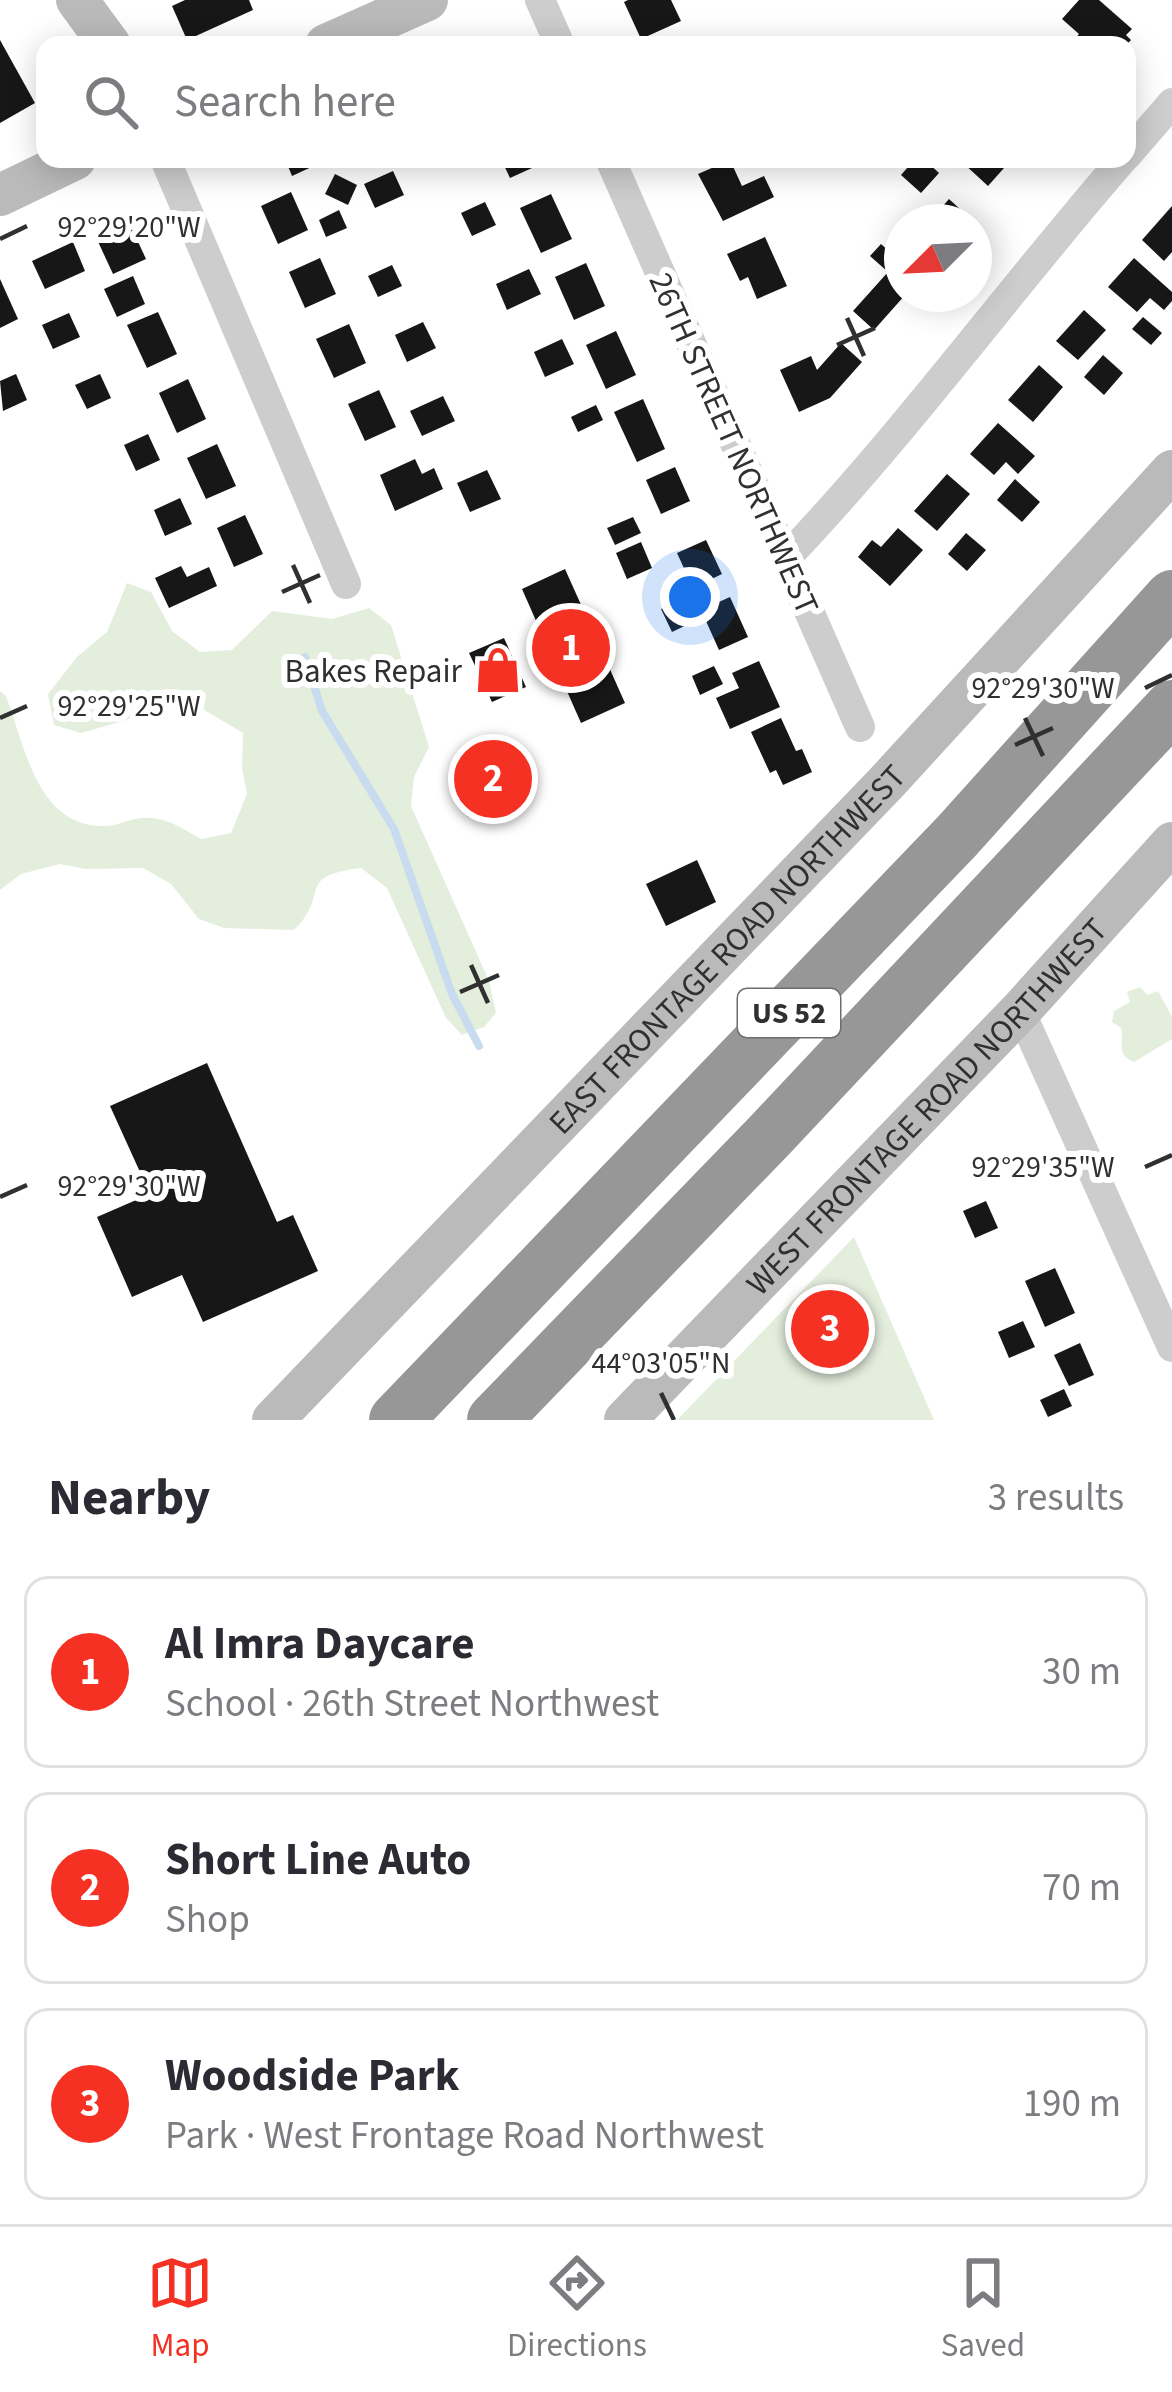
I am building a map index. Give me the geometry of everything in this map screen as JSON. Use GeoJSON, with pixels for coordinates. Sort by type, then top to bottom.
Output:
{"type":"FeatureCollection","features":[{"type":"Feature","properties":{"kind":"highway","name":"US 52"},"geometry":{"type":"LineString","coordinates":[[396,1420],[957,836],[1172,597]]}},
{"type":"Feature","properties":{"kind":"highway","name":"US 52"},"geometry":{"type":"LineString","coordinates":[[494,1420],[772,1133],[1172,707]]}},
{"type":"Feature","properties":{"kind":"street"},"geometry":{"type":"LineString","coordinates":[[77,0],[103,36]]}},
{"type":"Feature","properties":{"kind":"street"},"geometry":{"type":"LineString","coordinates":[[346,36],[427,0]]}},
{"type":"Feature","properties":{"kind":"street"},"geometry":{"type":"LineString","coordinates":[[540,0],[556,36]]}},
{"type":"Feature","properties":{"kind":"street"},"geometry":{"type":"LineString","coordinates":[[1136,144],[1172,103]]}},
{"type":"Feature","properties":{"kind":"street"},"geometry":{"type":"LineString","coordinates":[[0,195],[57,168]]}},
{"type":"Feature","properties":{"kind":"street"},"geometry":{"type":"LineString","coordinates":[[169,168],[346,584]]}},
{"type":"Feature","properties":{"kind":"street","name":"26TH STREET NORTHWEST"},"geometry":{"type":"LineString","coordinates":[[614,168],[860,727]]}},
{"type":"Feature","properties":{"kind":"street"},"geometry":{"type":"LineString","coordinates":[[786,558],[854,484],[1115,168]]}},
{"type":"Feature","properties":{"kind":"street","name":"EAST FRONTAGE ROAD NORTHWEST"},"geometry":{"type":"LineString","coordinates":[[272,1420],[870,800],[1172,472]]}},
{"type":"Feature","properties":{"kind":"street","name":"WEST FRONTAGE ROAD NORTHWEST"},"geometry":{"type":"LineString","coordinates":[[625,1420],[1019,1010],[1172,843]]}},
{"type":"Feature","properties":{"kind":"street"},"geometry":{"type":"LineString","coordinates":[[1019,1010],[1170,1334]]}},
{"type":"Feature","properties":{"kind":"green space"},"geometry":{"type":"Polygon","coordinates":[[[127,583],[151,592],[172,631],[200,652],[232,650],[272,611],[332,619],[369,608],[391,625],[429,747],[414,777],[411,806],[489,981],[496,1013],[484,1027],[462,1035],[446,1018],[387,888],[361,868],[320,882],[294,930],[224,928],[199,919],[171,884],[143,868],[86,869],[60,864],[21,874],[0,890],[0,691],[6,696],[37,780],[64,814],[105,826],[158,819],[201,839],[231,833],[247,794],[243,733],[184,698],[156,701],[127,720],[81,733],[54,725],[48,694],[77,657],[107,632],[127,583]]]}},
{"type":"Feature","properties":{"kind":"green space"},"geometry":{"type":"Polygon","coordinates":[[[1140,987],[1147,995],[1158,991],[1172,1017],[1172,1039],[1134,1062],[1124,1055],[1121,1028],[1112,1022],[1114,1011],[1130,1002],[1127,992],[1140,987]]]}},
{"type":"Feature","properties":{"kind":"green space"},"geometry":{"type":"Polygon","coordinates":[[[854,1237],[934,1420],[677,1420],[854,1237]]]}},
{"type":"Feature","properties":{"kind":"building"},"geometry":{"type":"Polygon","coordinates":[[[185,0],[249,0],[253,10],[196,36],[185,36],[172,6],[185,0]]]}},
{"type":"Feature","properties":{"kind":"building"},"geometry":{"type":"Polygon","coordinates":[[[671,0],[681,21],[640,36],[624,2],[671,0]]]}},
{"type":"Feature","properties":{"kind":"building"},"geometry":{"type":"Polygon","coordinates":[[[1079,0],[1099,0],[1132,29],[1127,36],[1077,36],[1062,19],[1079,0]]]}},
{"type":"Feature","properties":{"kind":"building"},"geometry":{"type":"Polygon","coordinates":[[[0,40],[35,103],[0,123],[0,40]]]}},
{"type":"Feature","properties":{"kind":"building"},"geometry":{"type":"Polygon","coordinates":[[[505,168],[532,168],[510,178],[505,168]]]}},
{"type":"Feature","properties":{"kind":"building"},"geometry":{"type":"Polygon","coordinates":[[[712,168],[734,168],[742,186],[764,176],[774,197],[723,221],[698,174],[712,168]]]}},
{"type":"Feature","properties":{"kind":"building"},"geometry":{"type":"Polygon","coordinates":[[[907,168],[934,168],[939,173],[921,193],[901,175],[907,168]]]}},
{"type":"Feature","properties":{"kind":"building"},"geometry":{"type":"Polygon","coordinates":[[[968,168],[1004,168],[988,186],[968,168]]]}},
{"type":"Feature","properties":{"kind":"building"},"geometry":{"type":"Polygon","coordinates":[[[393,171],[404,195],[375,208],[364,184],[393,171]]]}},
{"type":"Feature","properties":{"kind":"building"},"geometry":{"type":"Polygon","coordinates":[[[335,174],[357,185],[348,205],[325,194],[335,174]]]}},
{"type":"Feature","properties":{"kind":"building"},"geometry":{"type":"Polygon","coordinates":[[[291,192],[308,230],[278,244],[261,206],[291,192]]]}},
{"type":"Feature","properties":{"kind":"building"},"geometry":{"type":"Polygon","coordinates":[[[551,194],[572,239],[541,253],[520,208],[551,194]]]}},
{"type":"Feature","properties":{"kind":"building"},"geometry":{"type":"Polygon","coordinates":[[[485,202],[496,225],[472,236],[461,213],[485,202]]]}},
{"type":"Feature","properties":{"kind":"building"},"geometry":{"type":"Polygon","coordinates":[[[1172,206],[1172,252],[1164,261],[1142,240],[1172,206]]]}},
{"type":"Feature","properties":{"kind":"building"},"geometry":{"type":"Polygon","coordinates":[[[339,210],[347,228],[326,237],[319,220],[339,210]]]}},
{"type":"Feature","properties":{"kind":"building"},"geometry":{"type":"Polygon","coordinates":[[[127,218],[146,259],[113,274],[94,233],[127,218]]]}},
{"type":"Feature","properties":{"kind":"building"},"geometry":{"type":"Polygon","coordinates":[[[765,237],[787,286],[757,299],[748,277],[740,281],[727,254],[765,237]]]}},
{"type":"Feature","properties":{"kind":"building"},"geometry":{"type":"Polygon","coordinates":[[[73,242],[85,271],[45,289],[32,261],[73,242]]]}},
{"type":"Feature","properties":{"kind":"building"},"geometry":{"type":"Polygon","coordinates":[[[881,244],[884,268],[870,256],[881,244]]]}},
{"type":"Feature","properties":{"kind":"building"},"geometry":{"type":"Polygon","coordinates":[[[320,258],[336,294],[305,308],[289,272],[320,258]]]}},
{"type":"Feature","properties":{"kind":"building"},"geometry":{"type":"Polygon","coordinates":[[[1134,258],[1172,292],[1172,301],[1164,310],[1150,298],[1137,312],[1108,287],[1134,258]]]}},
{"type":"Feature","properties":{"kind":"building"},"geometry":{"type":"Polygon","coordinates":[[[586,263],[605,306],[574,320],[555,277],[586,263]]]}},
{"type":"Feature","properties":{"kind":"building"},"geometry":{"type":"Polygon","coordinates":[[[392,265],[402,286],[378,297],[368,276],[392,265]]]}},
{"type":"Feature","properties":{"kind":"building"},"geometry":{"type":"Polygon","coordinates":[[[529,269],[541,294],[507,310],[496,284],[529,269]]]}},
{"type":"Feature","properties":{"kind":"building"},"geometry":{"type":"Polygon","coordinates":[[[133,276],[145,304],[117,317],[104,289],[133,276]]]}},
{"type":"Feature","properties":{"kind":"building"},"geometry":{"type":"Polygon","coordinates":[[[884,276],[884,312],[890,312],[874,330],[853,311],[884,276]]]}},
{"type":"Feature","properties":{"kind":"building"},"geometry":{"type":"Polygon","coordinates":[[[0,279],[18,319],[0,328],[0,279]]]}},
{"type":"Feature","properties":{"kind":"building"},"geometry":{"type":"Polygon","coordinates":[[[1084,310],[1106,330],[1078,360],[1056,341],[1084,310]]]}},
{"type":"Feature","properties":{"kind":"building"},"geometry":{"type":"Polygon","coordinates":[[[158,312],[177,354],[147,368],[127,325],[158,312]]]}},
{"type":"Feature","properties":{"kind":"building"},"geometry":{"type":"Polygon","coordinates":[[[69,313],[80,337],[53,349],[42,325],[69,313]]]}},
{"type":"Feature","properties":{"kind":"building"},"geometry":{"type":"Polygon","coordinates":[[[1143,317],[1162,333],[1151,345],[1132,329],[1143,317]]]}},
{"type":"Feature","properties":{"kind":"building"},"geometry":{"type":"Polygon","coordinates":[[[423,322],[436,348],[407,362],[395,335],[423,322]]]}},
{"type":"Feature","properties":{"kind":"building"},"geometry":{"type":"Polygon","coordinates":[[[349,324],[366,363],[334,378],[316,339],[349,324]]]}},
{"type":"Feature","properties":{"kind":"building"},"geometry":{"type":"Polygon","coordinates":[[[616,331],[636,375],[606,389],[586,345],[616,331]]]}},
{"type":"Feature","properties":{"kind":"building"},"geometry":{"type":"Polygon","coordinates":[[[562,339],[574,364],[545,377],[534,352],[562,339]]]}},
{"type":"Feature","properties":{"kind":"building"},"geometry":{"type":"Polygon","coordinates":[[[841,343],[862,362],[830,398],[799,412],[780,370],[811,356],[817,370],[841,343]]]}},
{"type":"Feature","properties":{"kind":"building"},"geometry":{"type":"Polygon","coordinates":[[[1103,355],[1123,373],[1104,395],[1084,377],[1103,355]]]}},
{"type":"Feature","properties":{"kind":"building"},"geometry":{"type":"Polygon","coordinates":[[[1039,365],[1063,387],[1033,422],[1008,400],[1039,365]]]}},
{"type":"Feature","properties":{"kind":"building"},"geometry":{"type":"Polygon","coordinates":[[[16,374],[27,400],[3,411],[0,381],[16,374]]]}},
{"type":"Feature","properties":{"kind":"building"},"geometry":{"type":"Polygon","coordinates":[[[100,374],[111,398],[87,409],[75,385],[100,374]]]}},
{"type":"Feature","properties":{"kind":"building"},"geometry":{"type":"Polygon","coordinates":[[[188,379],[206,419],[177,433],[159,393],[188,379]]]}},
{"type":"Feature","properties":{"kind":"building"},"geometry":{"type":"Polygon","coordinates":[[[379,390],[396,427],[365,441],[348,404],[379,390]]]}},
{"type":"Feature","properties":{"kind":"building"},"geometry":{"type":"Polygon","coordinates":[[[443,396],[455,421],[422,436],[410,411],[443,396]]]}},
{"type":"Feature","properties":{"kind":"building"},"geometry":{"type":"Polygon","coordinates":[[[643,399],[665,449],[637,462],[614,412],[643,399]]]}},
{"type":"Feature","properties":{"kind":"building"},"geometry":{"type":"Polygon","coordinates":[[[596,405],[603,420],[578,432],[571,417],[596,405]]]}},
{"type":"Feature","properties":{"kind":"building"},"geometry":{"type":"Polygon","coordinates":[[[998,423],[1035,456],[1018,474],[1006,462],[994,475],[970,454],[998,423]]]}},
{"type":"Feature","properties":{"kind":"building"},"geometry":{"type":"Polygon","coordinates":[[[148,434],[160,460],[136,471],[124,445],[148,434]]]}},
{"type":"Feature","properties":{"kind":"building"},"geometry":{"type":"Polygon","coordinates":[[[217,444],[236,486],[206,499],[187,458],[217,444]]]}},
{"type":"Feature","properties":{"kind":"building"},"geometry":{"type":"Polygon","coordinates":[[[415,459],[422,474],[434,468],[443,489],[395,511],[380,475],[415,459]]]}},
{"type":"Feature","properties":{"kind":"building"},"geometry":{"type":"Polygon","coordinates":[[[675,467],[690,501],[661,514],[646,480],[675,467]]]}},
{"type":"Feature","properties":{"kind":"building"},"geometry":{"type":"Polygon","coordinates":[[[487,470],[501,499],[470,512],[457,483],[487,470]]]}},
{"type":"Feature","properties":{"kind":"building"},"geometry":{"type":"Polygon","coordinates":[[[947,474],[970,494],[937,531],[914,511],[947,474]]]}},
{"type":"Feature","properties":{"kind":"building"},"geometry":{"type":"Polygon","coordinates":[[[1015,479],[1040,502],[1022,522],[997,500],[1015,479]]]}},
{"type":"Feature","properties":{"kind":"building"},"geometry":{"type":"Polygon","coordinates":[[[180,498],[192,524],[165,536],[154,510],[180,498]]]}},
{"type":"Feature","properties":{"kind":"building"},"geometry":{"type":"Polygon","coordinates":[[[245,515],[263,554],[234,567],[217,528],[245,515]]]}},
{"type":"Feature","properties":{"kind":"building"},"geometry":{"type":"Polygon","coordinates":[[[633,517],[641,533],[615,545],[607,528],[633,517]]]}},
{"type":"Feature","properties":{"kind":"building"},"geometry":{"type":"Polygon","coordinates":[[[898,528],[923,550],[890,586],[858,557],[872,540],[881,547],[898,528]]]}},
{"type":"Feature","properties":{"kind":"building"},"geometry":{"type":"Polygon","coordinates":[[[966,533],[986,550],[967,571],[948,554],[966,533]]]}},
{"type":"Feature","properties":{"kind":"building"},"geometry":{"type":"Polygon","coordinates":[[[706,540],[722,574],[693,588],[677,553],[706,540]]]}},
{"type":"Feature","properties":{"kind":"building"},"geometry":{"type":"Polygon","coordinates":[[[641,542],[652,568],[627,579],[616,553],[641,542]]]}},
{"type":"Feature","properties":{"kind":"building"},"geometry":{"type":"Polygon","coordinates":[[[181,566],[187,577],[209,567],[217,586],[169,608],[155,578],[181,566]]]}},
{"type":"Feature","properties":{"kind":"building"},"geometry":{"type":"Polygon","coordinates":[[[565,569],[625,703],[581,723],[522,589],[565,569]]]}},
{"type":"Feature","properties":{"kind":"building"},"geometry":{"type":"Polygon","coordinates":[[[730,597],[748,637],[719,650],[701,610],[730,597]]]}},
{"type":"Feature","properties":{"kind":"building"},"geometry":{"type":"Polygon","coordinates":[[[683,599],[693,622],[672,632],[661,609],[683,599]]]}},
{"type":"Feature","properties":{"kind":"building","name":"Bakes Repair"},"geometry":{"type":"Polygon","coordinates":[[[504,638],[526,687],[492,702],[469,653],[504,638]]]}},
{"type":"Feature","properties":{"kind":"building"},"geometry":{"type":"Polygon","coordinates":[[[759,661],[780,707],[730,729],[716,698],[739,688],[732,673],[759,661]]]}},
{"type":"Feature","properties":{"kind":"building"},"geometry":{"type":"Polygon","coordinates":[[[714,666],[723,684],[700,695],[692,676],[714,666]]]}},
{"type":"Feature","properties":{"kind":"building"},"geometry":{"type":"Polygon","coordinates":[[[781,718],[812,772],[783,785],[776,770],[770,773],[751,732],[781,718]]]}},
{"type":"Feature","properties":{"kind":"building"},"geometry":{"type":"Polygon","coordinates":[[[512,740],[527,774],[503,785],[510,799],[468,817],[459,795],[474,788],[463,762],[512,740]]]}},
{"type":"Feature","properties":{"kind":"building"},"geometry":{"type":"Polygon","coordinates":[[[697,860],[716,902],[666,926],[646,884],[697,860]]]}},
{"type":"Feature","properties":{"kind":"building"},"geometry":{"type":"Polygon","coordinates":[[[207,1063],[277,1222],[293,1215],[318,1271],[203,1322],[182,1275],[132,1297],[97,1217],[150,1194],[110,1106],[207,1063]]]}},
{"type":"Feature","properties":{"kind":"building"},"geometry":{"type":"Polygon","coordinates":[[[986,1201],[998,1228],[975,1238],[963,1211],[986,1201]]]}},
{"type":"Feature","properties":{"kind":"building"},"geometry":{"type":"Polygon","coordinates":[[[1055,1268],[1075,1313],[1045,1327],[1025,1281],[1055,1268]]]}},
{"type":"Feature","properties":{"kind":"building"},"geometry":{"type":"Polygon","coordinates":[[[1023,1321],[1035,1347],[1009,1358],[998,1332],[1023,1321]]]}},
{"type":"Feature","properties":{"kind":"building"},"geometry":{"type":"Polygon","coordinates":[[[1080,1343],[1094,1375],[1069,1386],[1054,1355],[1080,1343]]]}},
{"type":"Feature","properties":{"kind":"building"},"geometry":{"type":"Polygon","coordinates":[[[1064,1389],[1072,1406],[1048,1417],[1040,1400],[1064,1389]]]}},
{"type":"Feature","properties":{"kind":"waterway"},"geometry":{"type":"LineString","coordinates":[[305,657],[322,711],[394,829],[452,994],[479,1046]]}},
{"type":"Feature","properties":{"kind":"place","name":"Al Imra Daycare"},"geometry":{"type":"Point","coordinates":[571,648]}},
{"type":"Feature","properties":{"kind":"place","name":"Bakes Repair"},"geometry":{"type":"Point","coordinates":[498,670]}},
{"type":"Feature","properties":{"kind":"place","name":"Short Line Auto"},"geometry":{"type":"Point","coordinates":[493,779]}},
{"type":"Feature","properties":{"kind":"place","name":"Woodside Park"},"geometry":{"type":"Point","coordinates":[830,1329]}}]}
